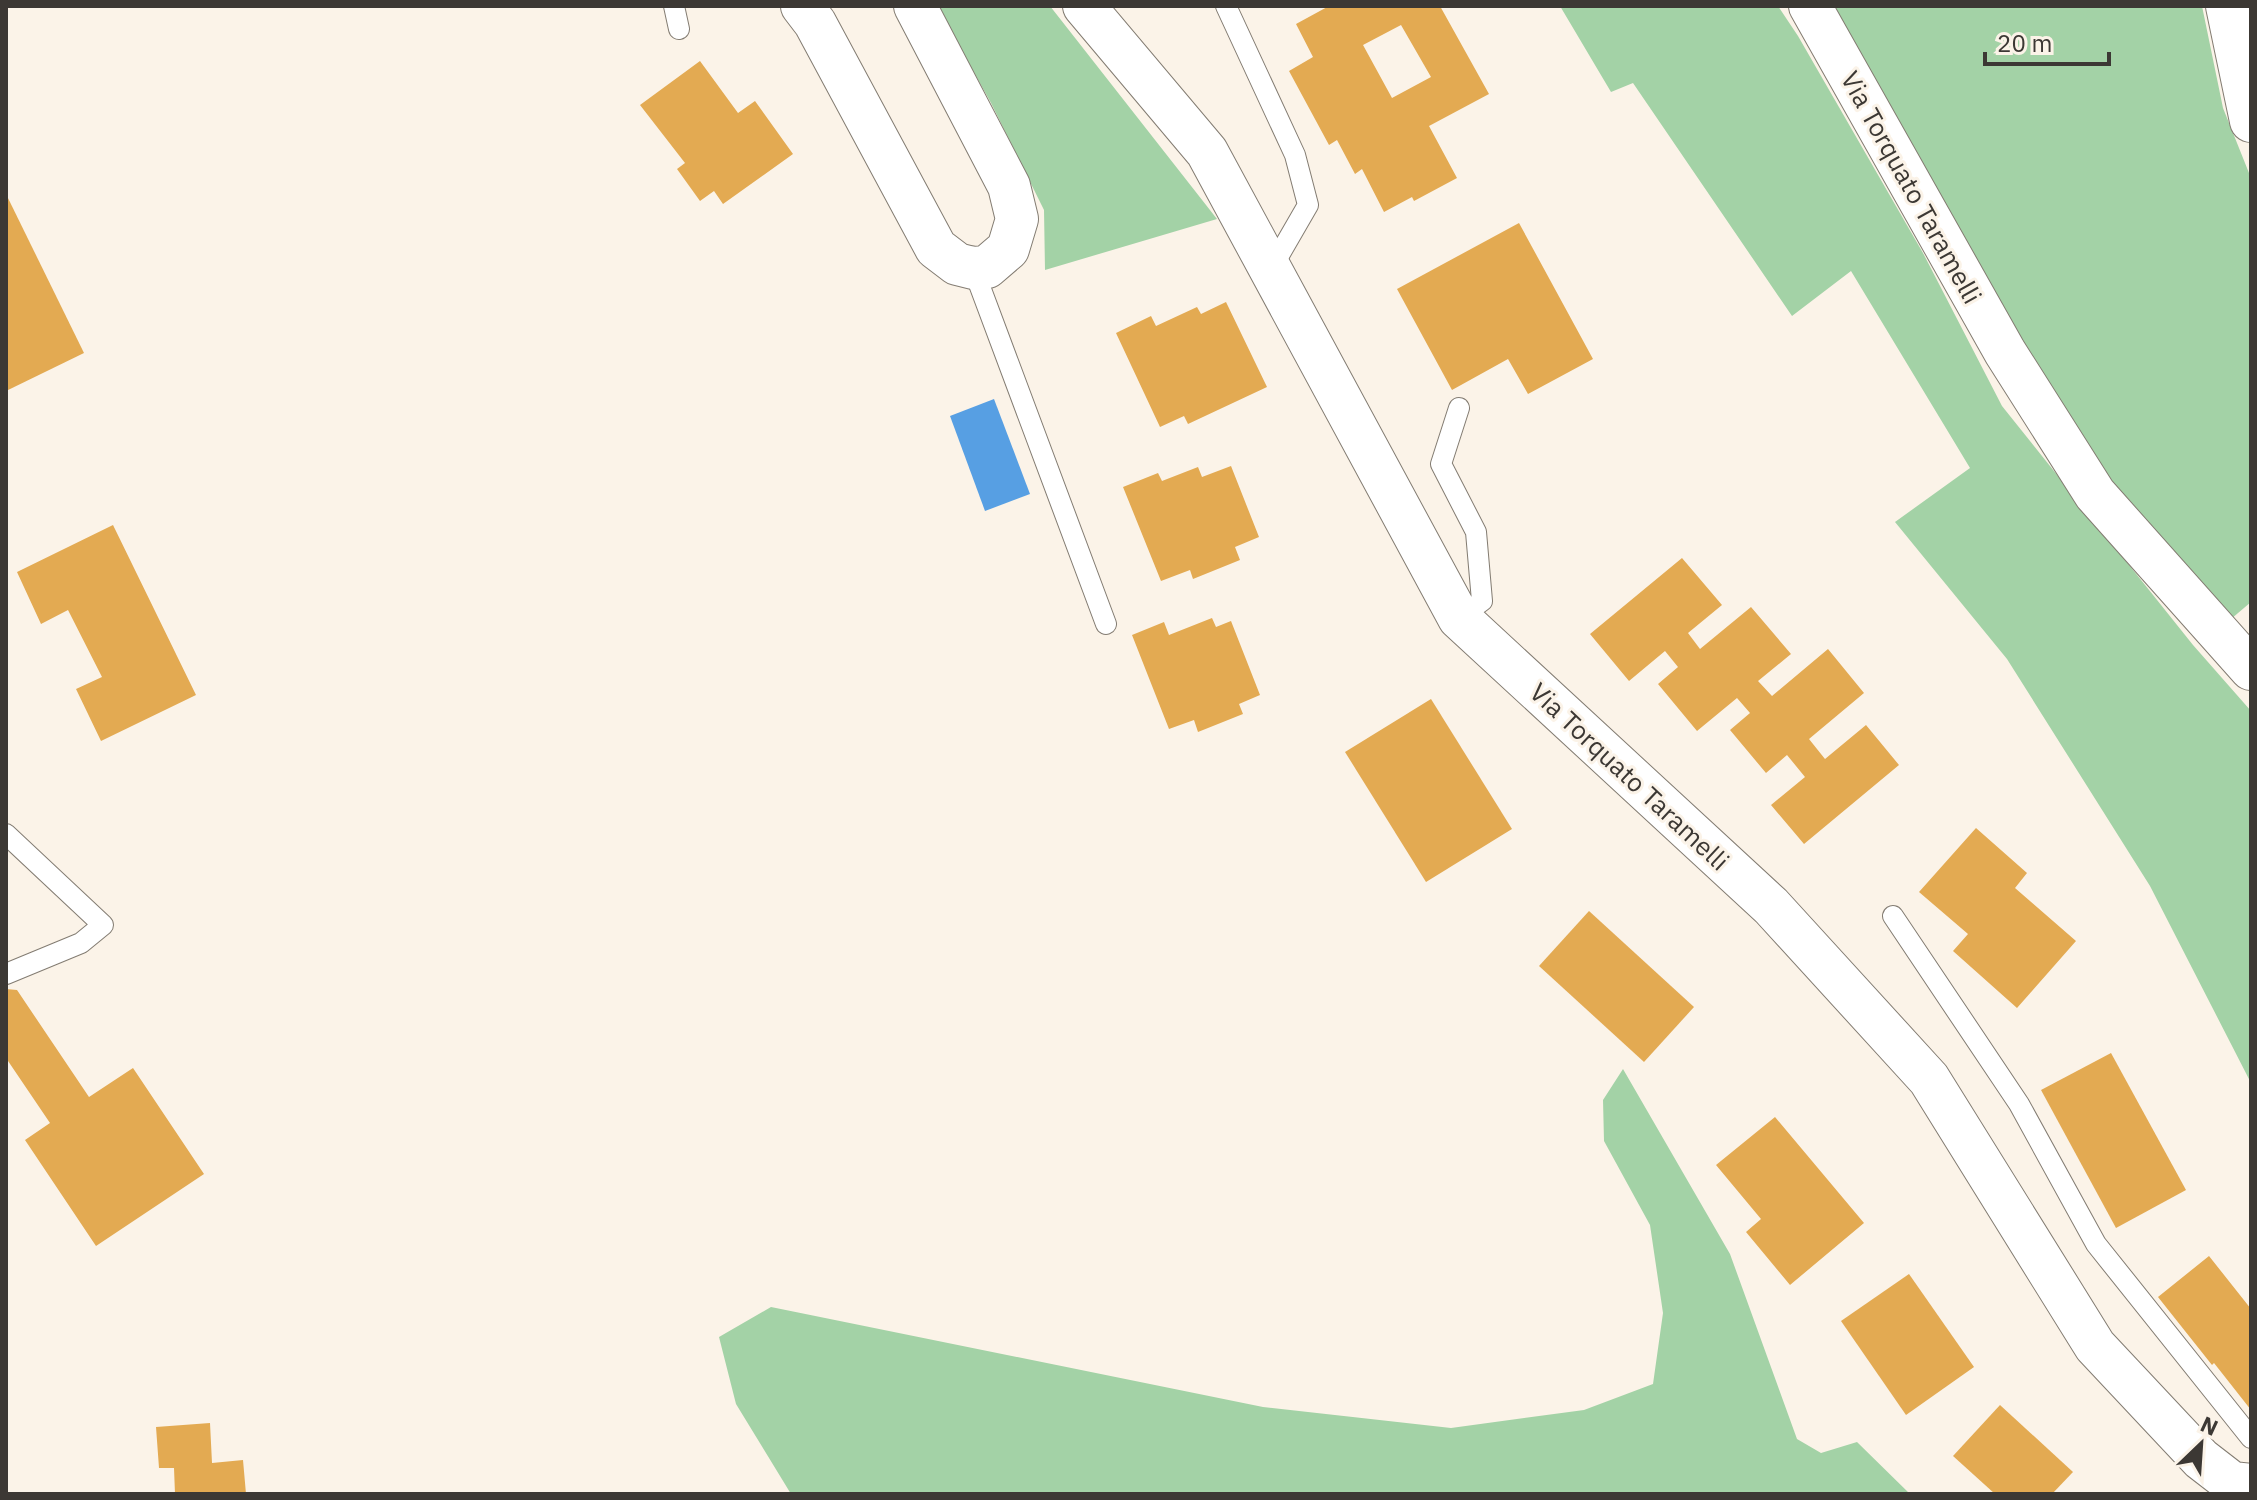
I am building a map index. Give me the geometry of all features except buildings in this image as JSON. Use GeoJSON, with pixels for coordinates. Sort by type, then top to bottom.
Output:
{"type":"FeatureCollection","features":[{"type":"Feature","properties":{"kind":"street"},"geometry":{"type":"LineString","coordinates":[[802,6],[815,23],[936,248],[957,264],[987,267],[1008,249],[1017,219],[1009,186],[915,6]]}},
{"type":"Feature","properties":{"kind":"street","name":"Via Torquato Taramelli"},"geometry":{"type":"LineString","coordinates":[[1084,6],[1207,152],[1459,618],[1771,906],[1929,1079],[2095,1346],[2201,1459],[2241,1488]]}},
{"type":"Feature","properties":{"kind":"street","name":"Via Torquato Taramelli"},"geometry":{"type":"LineString","coordinates":[[1810,6],[2005,352],[2095,494],[2251,669]]}},
{"type":"Feature","properties":{"kind":"street"},"geometry":{"type":"LineString","coordinates":[[2227,6],[2251,121]]}},
{"type":"Feature","properties":{"kind":"lane"},"geometry":{"type":"LineString","coordinates":[[674,6],[679,29]]}},
{"type":"Feature","properties":{"kind":"lane"},"geometry":{"type":"LineString","coordinates":[[1226,6],[1295,155],[1308,205],[1271,269]]}},
{"type":"Feature","properties":{"kind":"lane"},"geometry":{"type":"LineString","coordinates":[[973,268],[1106,624]]}},
{"type":"Feature","properties":{"kind":"lane"},"geometry":{"type":"LineString","coordinates":[[1459,408],[1441,464],[1476,532],[1482,601],[1459,618]]}},
{"type":"Feature","properties":{"kind":"lane"},"geometry":{"type":"LineString","coordinates":[[6,834],[103,925],[81,943],[6,974]]}},
{"type":"Feature","properties":{"kind":"lane"},"geometry":{"type":"LineString","coordinates":[[1893,916],[2019,1104],[2096,1244],[2251,1438]]}},
{"type":"Feature","properties":{"kind":"green space"},"geometry":{"type":"Polygon","coordinates":[[[937,6],[1050,6],[1217,219],[1045,270],[1044,210],[991,103],[937,6]]]}},
{"type":"Feature","properties":{"kind":"green space"},"geometry":{"type":"Polygon","coordinates":[[[1560,6],[1778,6],[1923,253],[2002,406],[2193,645],[2251,711],[2251,1083],[2150,886],[2007,659],[1895,522],[1970,468],[1851,271],[1792,316],[1633,83],[1611,92],[1560,6]]]}},
{"type":"Feature","properties":{"kind":"green space"},"geometry":{"type":"Polygon","coordinates":[[[1830,6],[2202,6],[2223,108],[2251,178],[2251,602],[2231,619],[2105,483],[1987,295],[1830,6]]]}},
{"type":"Feature","properties":{"kind":"green space"},"geometry":{"type":"Polygon","coordinates":[[[1623,1069],[1730,1254],[1797,1439],[1821,1453],[1857,1442],[1910,1494],[791,1494],[736,1404],[719,1337],[771,1307],[1263,1407],[1451,1428],[1584,1410],[1653,1384],[1663,1313],[1650,1225],[1604,1141],[1603,1100],[1623,1069]]]}},
{"type":"Feature","properties":{"kind":"water"},"geometry":{"type":"Polygon","coordinates":[[[994,399],[1030,494],[985,511],[950,416],[994,399]]]}}]}
